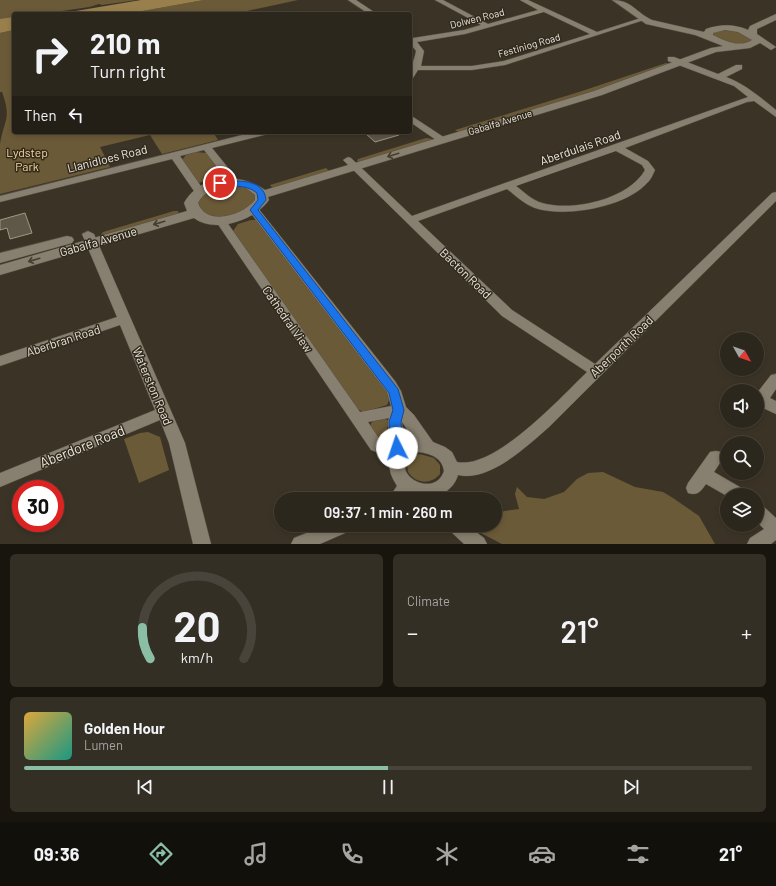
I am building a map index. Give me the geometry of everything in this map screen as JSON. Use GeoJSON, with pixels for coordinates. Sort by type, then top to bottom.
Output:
{"type":"FeatureCollection","features":[{"type":"Feature","properties":{"kind":"street"},"geometry":{"type":"LineString","coordinates":[[351,0],[371,12]]}},
{"type":"Feature","properties":{"kind":"street"},"geometry":{"type":"LineString","coordinates":[[438,0],[487,26]]}},
{"type":"Feature","properties":{"kind":"street"},"geometry":{"type":"LineString","coordinates":[[523,0],[596,34]]}},
{"type":"Feature","properties":{"kind":"street"},"geometry":{"type":"LineString","coordinates":[[616,0],[630,7],[644,19],[668,28],[691,31],[723,43],[773,48]]}},
{"type":"Feature","properties":{"kind":"street","name":"Dolwen Road"},"geometry":{"type":"LineString","coordinates":[[412,39],[448,35],[545,10]]}},
{"type":"Feature","properties":{"kind":"street"},"geometry":{"type":"LineString","coordinates":[[742,45],[754,44],[757,41],[752,29],[759,24],[776,17]]}},
{"type":"Feature","properties":{"kind":"street","name":"Festiniog Road"},"geometry":{"type":"LineString","coordinates":[[416,68],[455,69],[496,65],[543,52],[644,19]]}},
{"type":"Feature","properties":{"kind":"street"},"geometry":{"type":"LineString","coordinates":[[691,31],[759,24]]}},
{"type":"Feature","properties":{"kind":"street"},"geometry":{"type":"LineString","coordinates":[[721,28],[740,30],[754,36],[773,48]]}},
{"type":"Feature","properties":{"kind":"street","name":"Gabalfa Avenue"},"geometry":{"type":"LineString","coordinates":[[438,137],[671,59],[710,42],[709,31],[721,28]]}},
{"type":"Feature","properties":{"kind":"street"},"geometry":{"type":"LineString","coordinates":[[412,40],[420,52],[416,68],[412,73]]}},
{"type":"Feature","properties":{"kind":"street","name":"Gabalfa Avenue"},"geometry":{"type":"LineString","coordinates":[[259,191],[438,137],[598,92],[682,63],[714,50],[742,45]]}},
{"type":"Feature","properties":{"kind":"street"},"geometry":{"type":"LineString","coordinates":[[671,59],[737,84],[757,98],[772,106],[776,114]]}},
{"type":"Feature","properties":{"kind":"street"},"geometry":{"type":"LineString","coordinates":[[719,77],[739,67]]}},
{"type":"Feature","properties":{"kind":"street","name":"Aberdulais Road"},"geometry":{"type":"LineString","coordinates":[[410,220],[618,148],[745,100],[757,98]]}},
{"type":"Feature","properties":{"kind":"street"},"geometry":{"type":"LineString","coordinates":[[412,119],[438,137]]}},
{"type":"Feature","properties":{"kind":"street","name":"Llanidloes Road"},"geometry":{"type":"LineString","coordinates":[[0,199],[257,134]]}},
{"type":"Feature","properties":{"kind":"street"},"geometry":{"type":"LineString","coordinates":[[174,155],[196,203],[206,218],[220,220],[238,218],[254,210],[259,205],[259,191],[234,182],[206,146]]}},
{"type":"Feature","properties":{"kind":"street"},"geometry":{"type":"LineString","coordinates":[[509,186],[532,202],[550,207],[576,208],[618,198],[640,184],[649,174],[650,170],[646,163],[618,148]]}},
{"type":"Feature","properties":{"kind":"street","name":"Bacton Road"},"geometry":{"type":"LineString","coordinates":[[352,163],[507,313],[596,371]]}},
{"type":"Feature","properties":{"kind":"street","name":"Gabalfa Avenue"},"geometry":{"type":"LineString","coordinates":[[0,270],[196,203],[212,186],[234,182]]}},
{"type":"Feature","properties":{"kind":"street","name":"Aberporth Road"},"geometry":{"type":"LineString","coordinates":[[451,467],[467,470],[483,466],[508,451],[544,423],[776,195]]}},
{"type":"Feature","properties":{"kind":"street"},"geometry":{"type":"LineString","coordinates":[[254,210],[390,385],[394,392],[399,410],[409,419],[427,446]]}},
{"type":"Feature","properties":{"kind":"street","name":"Cathedral View"},"geometry":{"type":"LineString","coordinates":[[220,220],[376,446]]}},
{"type":"Feature","properties":{"kind":"street","name":"Gabalfa Avenue"},"geometry":{"type":"LineString","coordinates":[[0,258],[90,238]]}},
{"type":"Feature","properties":{"kind":"street","name":"Waterston Road"},"geometry":{"type":"LineString","coordinates":[[90,238],[177,443],[202,544]]}},
{"type":"Feature","properties":{"kind":"street","name":"Aberbran Road"},"geometry":{"type":"LineString","coordinates":[[0,361],[126,320]]}},
{"type":"Feature","properties":{"kind":"street"},"geometry":{"type":"LineString","coordinates":[[764,395],[776,379]]}},
{"type":"Feature","properties":{"kind":"street"},"geometry":{"type":"LineString","coordinates":[[764,404],[776,408]]}},
{"type":"Feature","properties":{"kind":"street"},"geometry":{"type":"LineString","coordinates":[[357,418],[399,410]]}},
{"type":"Feature","properties":{"kind":"street"},"geometry":{"type":"LineString","coordinates":[[399,410],[395,422],[398,474],[408,486],[428,492]]}},
{"type":"Feature","properties":{"kind":"street","name":"Aberdore Road"},"geometry":{"type":"LineString","coordinates":[[0,480],[165,412]]}},
{"type":"Feature","properties":{"kind":"street"},"geometry":{"type":"LineString","coordinates":[[398,461],[406,450],[412,447],[434,447],[446,455],[451,467],[447,481],[437,492]]}},
{"type":"Feature","properties":{"kind":"street"},"geometry":{"type":"LineString","coordinates":[[694,488],[716,457]]}},
{"type":"Feature","properties":{"kind":"street"},"geometry":{"type":"LineString","coordinates":[[704,474],[727,488]]}},
{"type":"Feature","properties":{"kind":"street"},"geometry":{"type":"LineString","coordinates":[[402,492],[408,486]]}},
{"type":"Feature","properties":{"kind":"street"},"geometry":{"type":"LineString","coordinates":[[756,544],[776,530],[764,518]]}},
{"type":"Feature","properties":{"kind":"street"},"geometry":{"type":"LineString","coordinates":[[300,544],[329,532]]}},
{"type":"Feature","properties":{"kind":"street"},"geometry":{"type":"LineString","coordinates":[[462,532],[478,544]]}},
{"type":"Feature","properties":{"kind":"green space"},"geometry":{"type":"Polygon","coordinates":[[[0,0],[137,0],[102,5],[99,4],[55,12],[12,12],[12,20],[0,22],[0,0]]]}},
{"type":"Feature","properties":{"kind":"green space"},"geometry":{"type":"Polygon","coordinates":[[[204,0],[298,0],[242,12],[137,12],[204,0]]]}},
{"type":"Feature","properties":{"kind":"green space","name":"Lydstep Park"},"geometry":{"type":"Polygon","coordinates":[[[12,30],[12,134],[214,134],[218,140],[162,154],[150,135],[100,147],[110,167],[0,194],[0,144],[7,114],[5,101],[2,92],[0,92],[0,33],[12,30]]]}},
{"type":"Feature","properties":{"kind":"green space"},"geometry":{"type":"Polygon","coordinates":[[[721,30],[740,31],[752,40],[743,44],[726,42],[712,34],[713,32],[721,30]]]}},
{"type":"Feature","properties":{"kind":"green space"},"geometry":{"type":"Polygon","coordinates":[[[666,63],[671,65],[626,81],[460,133],[455,130],[579,92],[666,63]]]}},
{"type":"Feature","properties":{"kind":"green space"},"geometry":{"type":"Polygon","coordinates":[[[426,138],[433,139],[432,141],[359,162],[357,161],[358,159],[426,138]]]}},
{"type":"Feature","properties":{"kind":"green space"},"geometry":{"type":"Polygon","coordinates":[[[195,152],[207,153],[224,177],[198,183],[182,160],[186,155],[195,152]]]}},
{"type":"Feature","properties":{"kind":"green space"},"geometry":{"type":"Polygon","coordinates":[[[326,168],[330,172],[273,189],[270,185],[326,168]]]}},
{"type":"Feature","properties":{"kind":"green space"},"geometry":{"type":"Polygon","coordinates":[[[225,185],[245,187],[256,196],[255,204],[227,217],[207,214],[199,209],[197,201],[204,192],[225,185]]]}},
{"type":"Feature","properties":{"kind":"green space"},"geometry":{"type":"Polygon","coordinates":[[[178,211],[179,214],[100,236],[103,232],[178,211]]]}},
{"type":"Feature","properties":{"kind":"green space"},"geometry":{"type":"Polygon","coordinates":[[[251,220],[258,220],[386,389],[389,400],[387,405],[364,412],[357,409],[233,231],[238,224],[251,220]]]}},
{"type":"Feature","properties":{"kind":"green space"},"geometry":{"type":"Polygon","coordinates":[[[383,418],[390,421],[390,425],[387,427],[385,446],[370,428],[373,421],[383,418]]]}},
{"type":"Feature","properties":{"kind":"green space"},"geometry":{"type":"Polygon","coordinates":[[[148,432],[160,437],[169,470],[139,483],[124,439],[140,433],[148,432]]]}},
{"type":"Feature","properties":{"kind":"green space"},"geometry":{"type":"Polygon","coordinates":[[[420,454],[434,458],[440,465],[440,474],[436,478],[424,482],[419,481],[408,472],[410,460],[420,454]]]}},
{"type":"Feature","properties":{"kind":"green space"},"geometry":{"type":"Polygon","coordinates":[[[603,472],[635,487],[663,492],[699,516],[715,544],[502,544],[479,532],[502,532],[502,512],[519,509],[515,494],[517,487],[527,497],[544,499],[564,492],[577,479],[588,473],[603,472]]]}},
{"type":"Feature","properties":{"kind":"shaded area"},"geometry":{"type":"Polygon","coordinates":[[[141,0],[204,0],[137,12],[70,12],[141,0]]]}},
{"type":"Feature","properties":{"kind":"shaded area"},"geometry":{"type":"Polygon","coordinates":[[[12,17],[12,30],[0,33],[0,19],[12,17]]]}},
{"type":"Feature","properties":{"kind":"building"},"geometry":{"type":"Polygon","coordinates":[[[366,134],[399,134],[399,135],[375,142],[366,134]]]}},
{"type":"Feature","properties":{"kind":"building"},"geometry":{"type":"Polygon","coordinates":[[[25,213],[32,233],[10,239],[7,228],[0,230],[0,220],[25,213]]]}},
{"type":"Feature","properties":{"kind":"route"},"geometry":{"type":"LineString","coordinates":[[220,183],[234,182],[246,184],[255,187],[261,192],[262,200],[254,210],[318,290],[390,385],[394,392],[399,410],[395,422],[397,448]]}}]}
